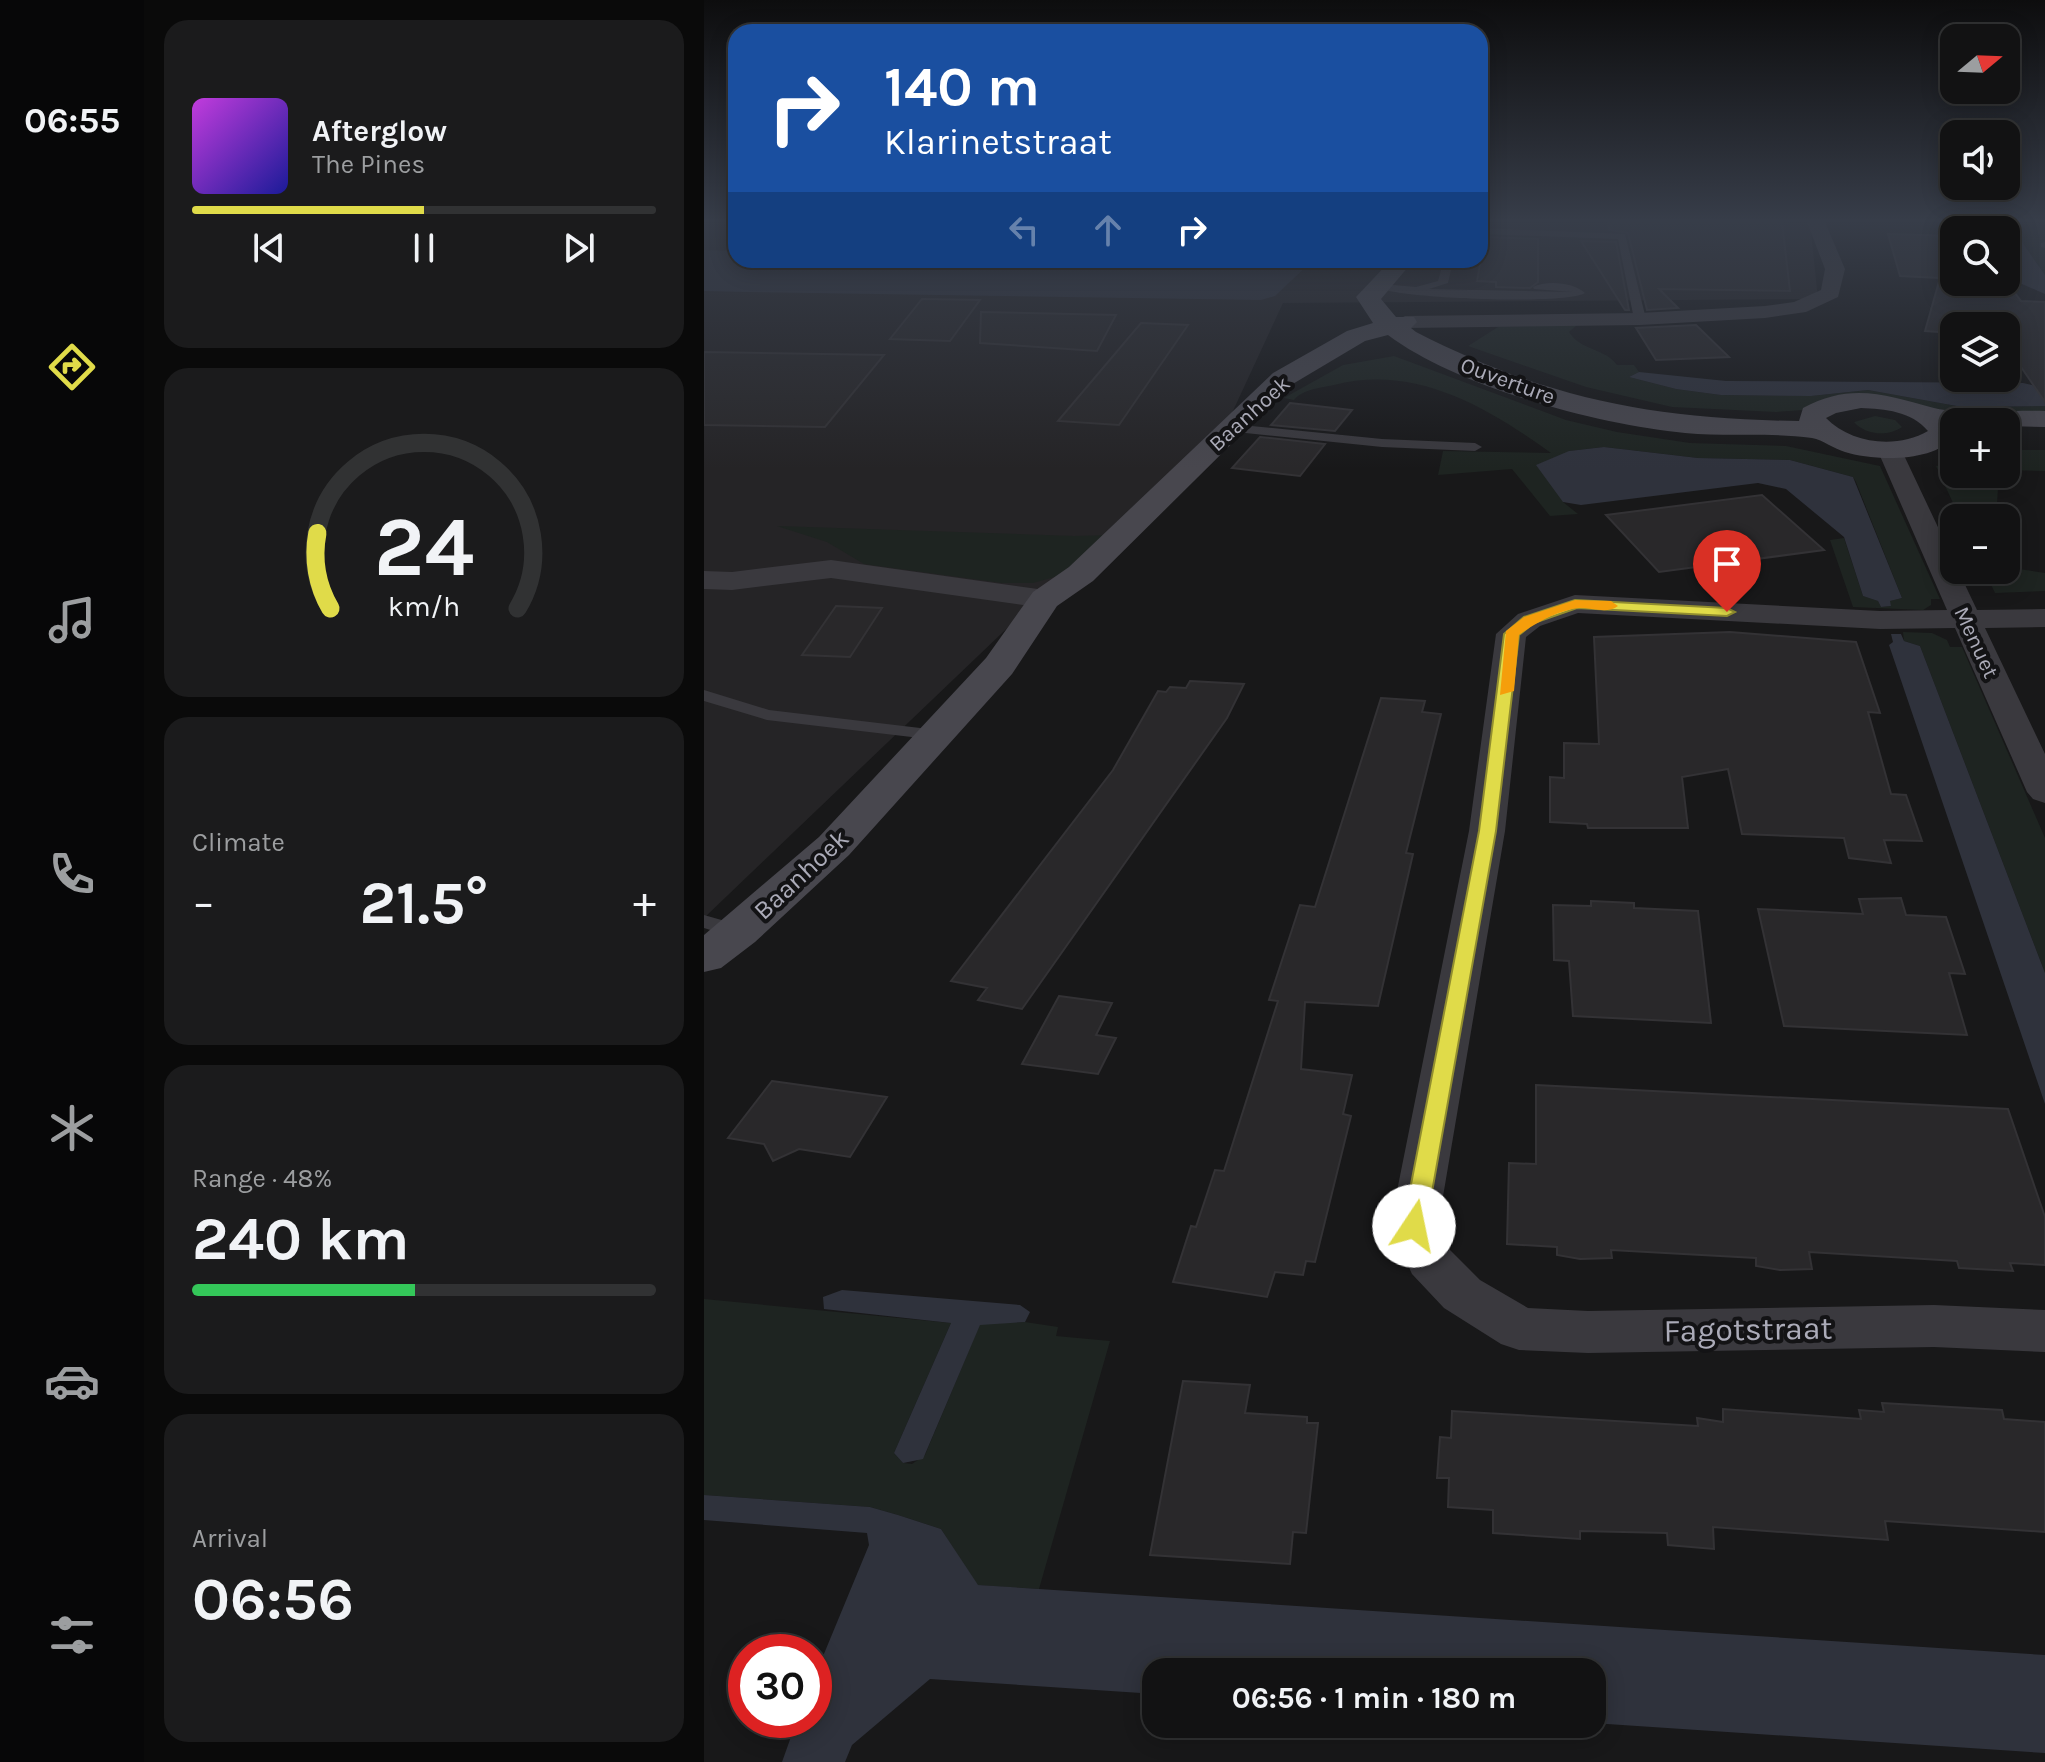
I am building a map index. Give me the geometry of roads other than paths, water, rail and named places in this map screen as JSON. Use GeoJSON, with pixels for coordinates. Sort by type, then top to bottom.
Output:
{"type":"FeatureCollection","features":[{"type":"Feature","properties":{"kind":"street"},"geometry":{"type":"LineString","coordinates":[[1369,304],[1370,310],[1395,324]]}},
{"type":"Feature","properties":{"kind":"street","name":"Baanhoek"},"geometry":{"type":"LineString","coordinates":[[704,957],[739,932],[834,846],[999,666],[1045,599],[1081,574],[1282,379],[1356,336],[1395,324],[1640,319],[1799,308],[1807,304]]}},
{"type":"Feature","properties":{"kind":"street","name":"Ouverture"},"geometry":{"type":"LineString","coordinates":[[1395,324],[1432,352],[1550,397],[1606,414],[1696,426],[1816,422]]}},
{"type":"Feature","properties":{"kind":"street"},"geometry":{"type":"LineString","coordinates":[[1940,424],[1901,405],[1865,400],[1832,404],[1816,422],[1841,441],[1889,449],[1925,444],[1940,436]]}},
{"type":"Feature","properties":{"kind":"street"},"geometry":{"type":"LineString","coordinates":[[2020,420],[2045,419]]}},
{"type":"Feature","properties":{"kind":"street"},"geometry":{"type":"LineString","coordinates":[[2020,431],[2045,431]]}},
{"type":"Feature","properties":{"kind":"street","name":"Menuet"},"geometry":{"type":"LineString","coordinates":[[1889,449],[2045,792]]}},
{"type":"Feature","properties":{"kind":"street"},"geometry":{"type":"LineString","coordinates":[[704,580],[732,581],[831,569],[1045,599]]}},
{"type":"Feature","properties":{"kind":"street","name":"Fagotstraat"},"geometry":{"type":"LineString","coordinates":[[1967,620],[1880,620],[1575,604],[1529,620],[1511,634],[1487,831],[1414,1226],[1429,1260],[1462,1294],[1519,1329],[1588,1332],[1934,1326],[2045,1331]]}},
{"type":"Feature","properties":{"kind":"street"},"geometry":{"type":"LineString","coordinates":[[1967,620],[2045,618]]}},
{"type":"Feature","properties":{"kind":"lane"},"geometry":{"type":"LineString","coordinates":[[1637,304],[1640,319]]}},
{"type":"Feature","properties":{"kind":"lane"},"geometry":{"type":"LineString","coordinates":[[1231,428],[1382,443],[1475,447]]}},
{"type":"Feature","properties":{"kind":"lane"},"geometry":{"type":"LineString","coordinates":[[704,695],[767,715],[937,735]]}},
{"type":"Feature","properties":{"kind":"lane"},"geometry":{"type":"LineString","coordinates":[[704,921],[739,932]]}}]}
